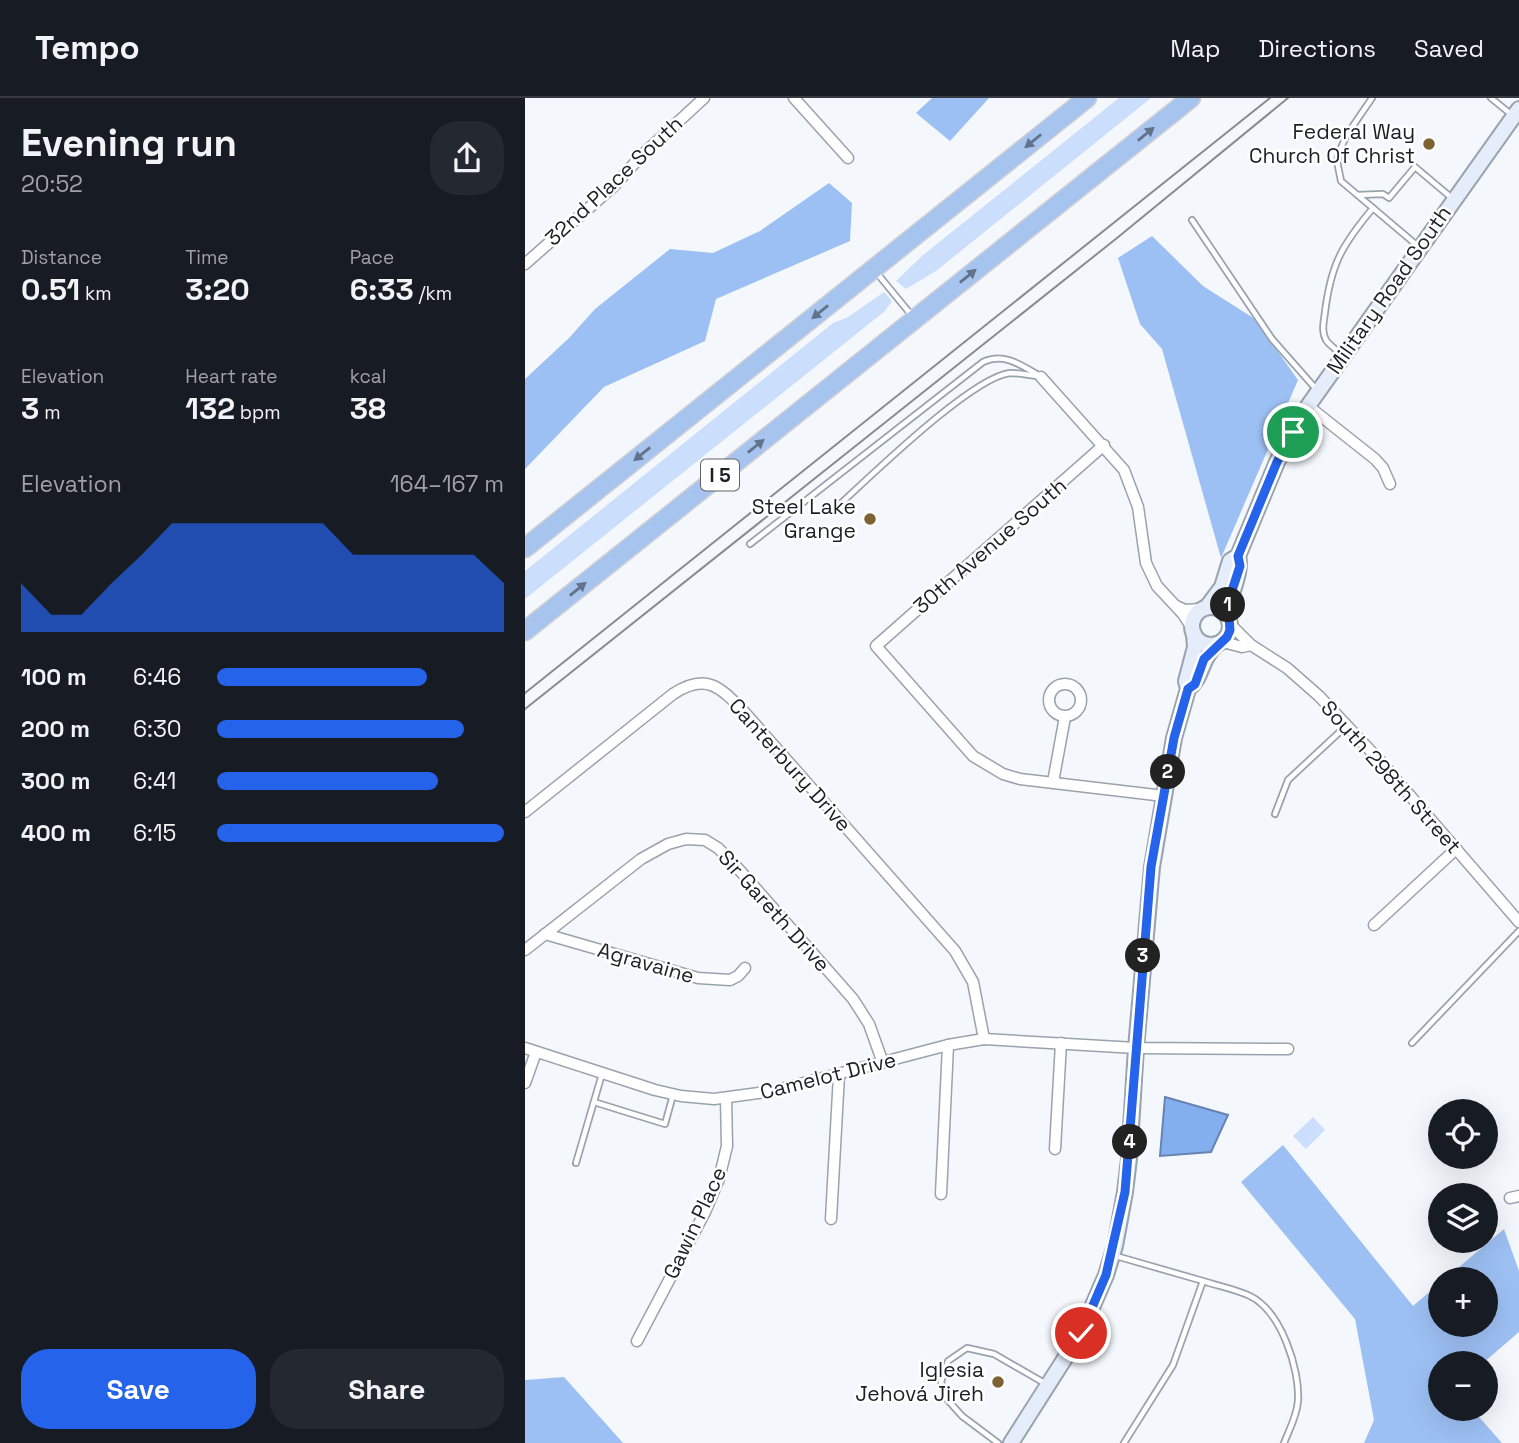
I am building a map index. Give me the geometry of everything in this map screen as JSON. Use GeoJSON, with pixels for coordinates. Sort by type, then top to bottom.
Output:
{"type":"FeatureCollection","features":[{"type":"Feature","properties":{"kind":"highway"},"geometry":{"type":"LineString","coordinates":[[525,548],[1087,98]]}},
{"type":"Feature","properties":{"kind":"highway","name":"I 5"},"geometry":{"type":"LineString","coordinates":[[525,631],[1191,98]]}},
{"type":"Feature","properties":{"kind":"main road","name":"Military Road South"},"geometry":{"type":"LineString","coordinates":[[1229,621],[1228,603],[1240,566],[1238,556],[1277,462],[1308,406],[1454,199],[1516,118]]}},
{"type":"Feature","properties":{"kind":"main road","name":"Military Road South"},"geometry":{"type":"LineString","coordinates":[[1204,608],[1222,587],[1230,561],[1238,556]]}},
{"type":"Feature","properties":{"kind":"main road"},"geometry":{"type":"LineString","coordinates":[[1011,1443],[1088,1318],[1112,1255],[1125,1192],[1151,867],[1174,738],[1188,689],[1186,681],[1195,647],[1193,618],[1204,608],[1220,608],[1229,621],[1227,637],[1204,659],[1195,684],[1188,689]]}},
{"type":"Feature","properties":{"kind":"main road"},"geometry":{"type":"LineString","coordinates":[[1193,631],[1205,644],[1220,643]]}},
{"type":"Feature","properties":{"kind":"street","name":"32nd Place South"},"geometry":{"type":"LineString","coordinates":[[527,260],[615,185],[703,98]]}},
{"type":"Feature","properties":{"kind":"street"},"geometry":{"type":"LineString","coordinates":[[794,98],[848,158]]}},
{"type":"Feature","properties":{"kind":"street"},"geometry":{"type":"LineString","coordinates":[[1041,377],[1104,445],[1130,480],[1139,507],[1146,563],[1157,586],[1193,631]]}},
{"type":"Feature","properties":{"kind":"street"},"geometry":{"type":"LineString","coordinates":[[1308,406],[1375,459],[1383,468],[1389,484]]}},
{"type":"Feature","properties":{"kind":"street","name":"30th Avenue South"},"geometry":{"type":"LineString","coordinates":[[1053,782],[1020,779],[1003,774],[973,756],[876,646],[1104,445]]}},
{"type":"Feature","properties":{"kind":"street"},"geometry":{"type":"LineString","coordinates":[[1175,606],[1185,610],[1204,608]]}},
{"type":"Feature","properties":{"kind":"street","name":"South 298th Street"},"geometry":{"type":"LineString","coordinates":[[1229,621],[1251,645],[1300,679],[1347,726],[1519,922]]}},
{"type":"Feature","properties":{"kind":"street","name":"South 298th Street"},"geometry":{"type":"LineString","coordinates":[[1220,643],[1242,647],[1251,645]]}},
{"type":"Feature","properties":{"kind":"street","name":"Canterbury Drive"},"geometry":{"type":"LineString","coordinates":[[525,811],[673,694],[696,683],[704,682],[717,687],[747,715],[955,951],[973,982],[984,1039]]}},
{"type":"Feature","properties":{"kind":"street"},"geometry":{"type":"LineString","coordinates":[[1065,717],[1053,782],[1164,796]]}},
{"type":"Feature","properties":{"kind":"street","name":"Sir Gareth Drive"},"geometry":{"type":"LineString","coordinates":[[525,950],[652,852],[682,839],[705,840],[718,848],[735,865],[847,992],[869,1024],[883,1063]]}},
{"type":"Feature","properties":{"kind":"street"},"geometry":{"type":"LineString","coordinates":[[1374,925],[1456,849]]}},
{"type":"Feature","properties":{"kind":"street","name":"Agravaine"},"geometry":{"type":"LineString","coordinates":[[545,933],[698,978],[728,980],[737,977],[744,968]]}},
{"type":"Feature","properties":{"kind":"street","name":"Camelot Drive"},"geometry":{"type":"LineString","coordinates":[[530,1050],[674,1095],[703,1099],[773,1091],[948,1045],[984,1039],[1136,1048],[1288,1049]]}},
{"type":"Feature","properties":{"kind":"street"},"geometry":{"type":"LineString","coordinates":[[1055,1149],[1061,1043]]}},
{"type":"Feature","properties":{"kind":"street"},"geometry":{"type":"LineString","coordinates":[[941,1194],[948,1045]]}},
{"type":"Feature","properties":{"kind":"street"},"geometry":{"type":"LineString","coordinates":[[525,1083],[530,1050]]}},
{"type":"Feature","properties":{"kind":"street"},"geometry":{"type":"LineString","coordinates":[[831,1219],[839,1074]]}},
{"type":"Feature","properties":{"kind":"street","name":"Gawin Place"},"geometry":{"type":"LineString","coordinates":[[636,1341],[705,1212],[719,1179],[727,1146],[726,1098]]}},
{"type":"Feature","properties":{"kind":"lane"},"geometry":{"type":"LineString","coordinates":[[1372,98],[1346,136],[1337,161],[1341,181],[1419,248]]}},
{"type":"Feature","properties":{"kind":"lane"},"geometry":{"type":"LineString","coordinates":[[1491,98],[1516,118]]}},
{"type":"Feature","properties":{"kind":"lane"},"geometry":{"type":"LineString","coordinates":[[1358,195],[1383,194],[1389,198],[1415,167],[1454,199]]}},
{"type":"Feature","properties":{"kind":"lane"},"geometry":{"type":"LineString","coordinates":[[1343,355],[1326,341],[1323,330],[1329,281],[1348,237],[1373,208]]}},
{"type":"Feature","properties":{"kind":"lane"},"geometry":{"type":"LineString","coordinates":[[1192,220],[1272,339],[1318,391]]}},
{"type":"Feature","properties":{"kind":"lane"},"geometry":{"type":"LineString","coordinates":[[873,269],[915,319]]}},
{"type":"Feature","properties":{"kind":"lane"},"geometry":{"type":"LineString","coordinates":[[750,544],[983,362],[996,358],[1012,360],[1041,377]]}},
{"type":"Feature","properties":{"kind":"lane"},"geometry":{"type":"LineString","coordinates":[[839,505],[965,395],[990,379],[1010,373],[1041,377]]}},
{"type":"Feature","properties":{"kind":"lane"},"geometry":{"type":"LineString","coordinates":[[1275,814],[1288,780],[1347,726]]}},
{"type":"Feature","properties":{"kind":"lane"},"geometry":{"type":"LineString","coordinates":[[1412,1044],[1519,931]]}},
{"type":"Feature","properties":{"kind":"lane"},"geometry":{"type":"LineString","coordinates":[[576,1163],[603,1074]]}},
{"type":"Feature","properties":{"kind":"lane"},"geometry":{"type":"LineString","coordinates":[[594,1102],[665,1124],[674,1095]]}},
{"type":"Feature","properties":{"kind":"lane"},"geometry":{"type":"LineString","coordinates":[[1112,1255],[1251,1296],[1263,1305],[1283,1335],[1293,1360],[1298,1404],[1284,1443]]}},
{"type":"Feature","properties":{"kind":"lane"},"geometry":{"type":"LineString","coordinates":[[1124,1443],[1173,1365],[1203,1281]]}},
{"type":"Feature","properties":{"kind":"lane"},"geometry":{"type":"LineString","coordinates":[[999,1443],[962,1416],[945,1397],[941,1382],[948,1361],[967,1348],[994,1354],[1048,1385]]}},
{"type":"Feature","properties":{"kind":"shaded area"},"geometry":{"type":"Polygon","coordinates":[[[932,98],[989,98],[950,141],[916,113],[932,98]]]}},
{"type":"Feature","properties":{"kind":"shaded area"},"geometry":{"type":"Polygon","coordinates":[[[1119,98],[1151,98],[936,271],[906,289],[896,281],[923,255],[1119,98]]]}},
{"type":"Feature","properties":{"kind":"shaded area"},"geometry":{"type":"Polygon","coordinates":[[[829,183],[852,203],[850,241],[716,299],[705,341],[604,387],[525,469],[525,379],[569,338],[595,309],[670,249],[713,253],[760,231],[829,183]]]}},
{"type":"Feature","properties":{"kind":"shaded area"},"geometry":{"type":"Polygon","coordinates":[[[1152,236],[1203,286],[1255,319],[1298,380],[1221,558],[1162,349],[1140,324],[1118,258],[1152,236]]]}},
{"type":"Feature","properties":{"kind":"shaded area"},"geometry":{"type":"Polygon","coordinates":[[[884,292],[892,301],[885,311],[525,599],[525,571],[833,323],[848,317],[884,292]]]}},
{"type":"Feature","properties":{"kind":"shaded area"},"geometry":{"type":"Polygon","coordinates":[[[1165,1097],[1228,1115],[1211,1152],[1160,1156],[1165,1097]]]}},
{"type":"Feature","properties":{"kind":"shaded area"},"geometry":{"type":"Polygon","coordinates":[[[1313,1117],[1325,1130],[1306,1149],[1293,1136],[1313,1117]]]}},
{"type":"Feature","properties":{"kind":"shaded area"},"geometry":{"type":"Polygon","coordinates":[[[1283,1145],[1413,1306],[1428,1293],[1428,1337],[1498,1337],[1498,1267],[1459,1267],[1476,1253],[1498,1253],[1498,1234],[1504,1229],[1519,1271],[1519,1332],[1497,1351],[1428,1351],[1428,1421],[1483,1421],[1502,1443],[1364,1443],[1374,1420],[1355,1319],[1241,1182],[1283,1145]]]}},
{"type":"Feature","properties":{"kind":"shaded area"},"geometry":{"type":"Polygon","coordinates":[[[564,1377],[623,1443],[525,1443],[525,1380],[564,1377]]]}},
{"type":"Feature","properties":{"kind":"tram line"},"geometry":{"type":"LineString","coordinates":[[525,693],[1270,98]]}},
{"type":"Feature","properties":{"kind":"tram line"},"geometry":{"type":"LineString","coordinates":[[525,709],[1117,238],[1288,98]]}},
{"type":"Feature","properties":{"kind":"place","name":"Federal Way Church Of Christ"},"geometry":{"type":"Point","coordinates":[1429,144]}},
{"type":"Feature","properties":{"kind":"place","name":"Steel Lake Grange"},"geometry":{"type":"Point","coordinates":[870,519]}},
{"type":"Feature","properties":{"kind":"place","name":"Iglesia Jehová Jireh"},"geometry":{"type":"Point","coordinates":[998,1382]}},
{"type":"Feature","properties":{"kind":"route"},"geometry":{"type":"LineString","coordinates":[[1081,1333],[1106,1275],[1115,1246],[1125,1192],[1151,867],[1174,738],[1188,689],[1195,684],[1204,659],[1217,644],[1223,642],[1230,630],[1228,603],[1240,566],[1238,556],[1277,462],[1293,432]]}}]}
